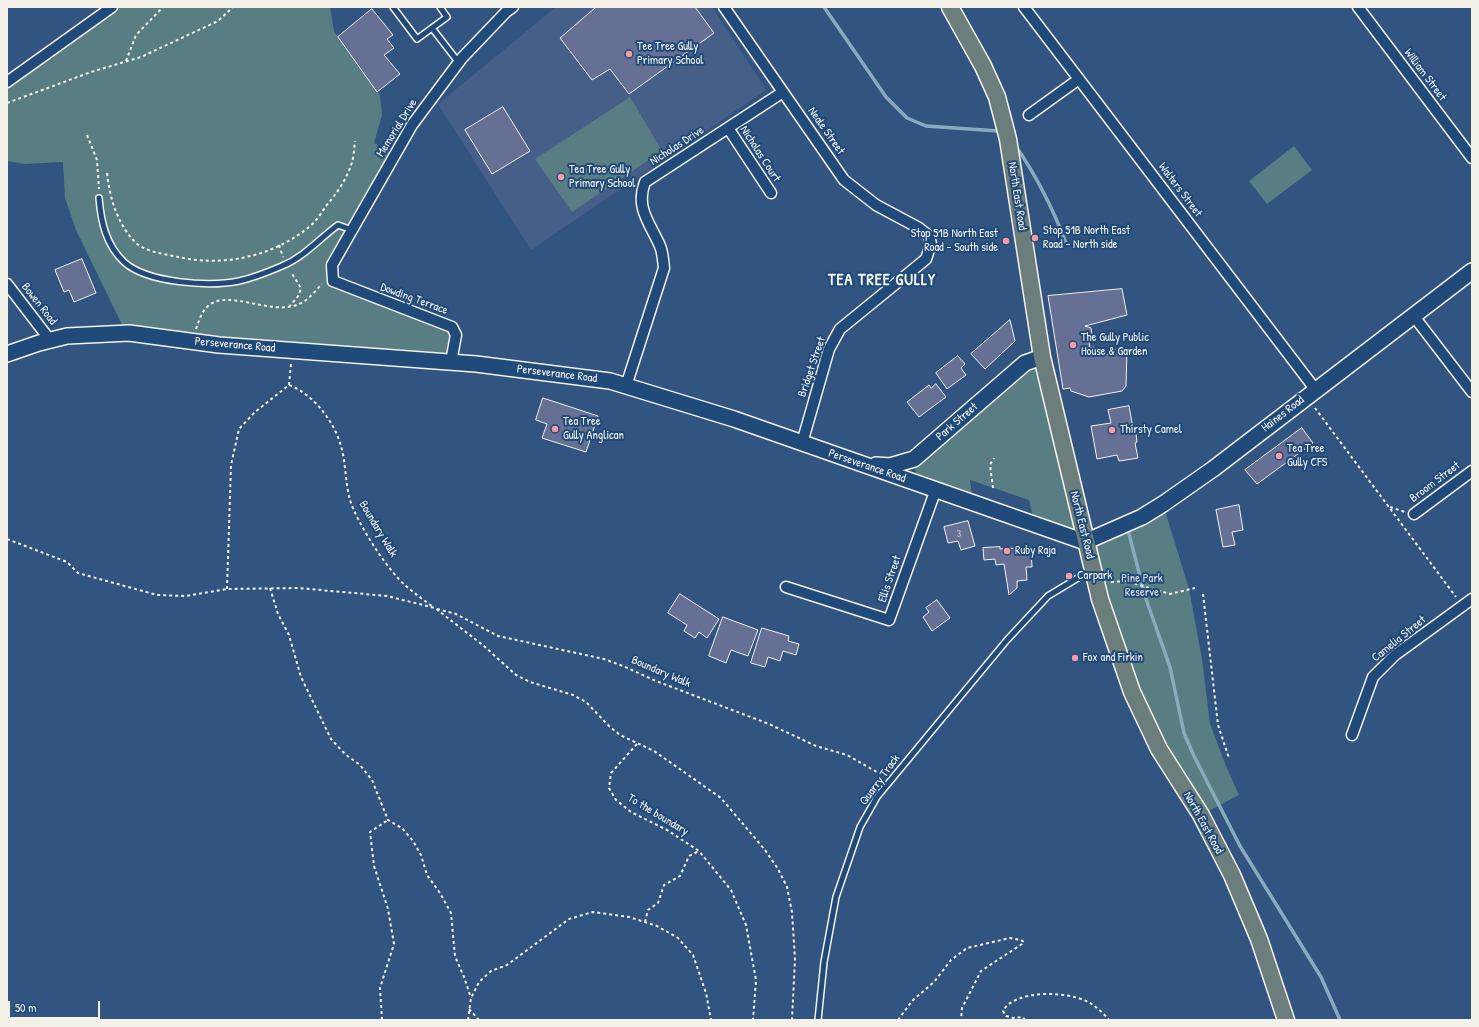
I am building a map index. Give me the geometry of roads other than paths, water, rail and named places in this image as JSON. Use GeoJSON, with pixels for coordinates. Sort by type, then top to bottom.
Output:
{"type":"FeatureCollection","features":[{"type":"Feature","properties":{"kind":"main road","name":"North East Road"},"geometry":{"type":"LineString","coordinates":[[950,7],[983,66],[997,97],[1008,139],[1042,357],[1094,576],[1132,692],[1158,749],[1201,815],[1232,875],[1259,939],[1286,1020]]}},
{"type":"Feature","properties":{"kind":"street"},"geometry":{"type":"LineString","coordinates":[[7,82],[112,7]]}},
{"type":"Feature","properties":{"kind":"street","name":"Memorial Drive"},"geometry":{"type":"LineString","coordinates":[[333,282],[332,265],[412,125],[459,63],[506,12],[513,7]]}},
{"type":"Feature","properties":{"kind":"street","name":"Neale Street"},"geometry":{"type":"LineString","coordinates":[[724,7],[844,180],[876,205],[919,228],[929,236],[931,244]]}},
{"type":"Feature","properties":{"kind":"street","name":"Walters Street"},"geometry":{"type":"LineString","coordinates":[[1024,7],[1079,79],[1310,393]]}},
{"type":"Feature","properties":{"kind":"street","name":"William Street"},"geometry":{"type":"LineString","coordinates":[[1358,7],[1472,158]]}},
{"type":"Feature","properties":{"kind":"street"},"geometry":{"type":"LineString","coordinates":[[1029,114],[1079,79]]}},
{"type":"Feature","properties":{"kind":"street","name":"Nicholas Drive"},"geometry":{"type":"LineString","coordinates":[[626,386],[664,268],[661,248],[642,210],[640,194],[645,182],[783,92]]}},
{"type":"Feature","properties":{"kind":"street","name":"Nicholas Court"},"geometry":{"type":"LineString","coordinates":[[728,128],[771,193]]}},
{"type":"Feature","properties":{"kind":"street","name":"Bridget Street"},"geometry":{"type":"LineString","coordinates":[[802,443],[829,349],[840,329],[926,259],[931,244]]}},
{"type":"Feature","properties":{"kind":"street","name":"Haines Road"},"geometry":{"type":"LineString","coordinates":[[1085,542],[1142,518],[1213,469],[1310,393],[1472,271]]}},
{"type":"Feature","properties":{"kind":"street","name":"Dowding Terrace"},"geometry":{"type":"LineString","coordinates":[[333,282],[452,327],[456,335],[451,362]]}},
{"type":"Feature","properties":{"kind":"street","name":"Bowen Road"},"geometry":{"type":"LineString","coordinates":[[7,284],[50,340]]}},
{"type":"Feature","properties":{"kind":"street"},"geometry":{"type":"LineString","coordinates":[[1413,315],[1472,392]]}},
{"type":"Feature","properties":{"kind":"street","name":"Perseverance Road"},"geometry":{"type":"LineString","coordinates":[[7,354],[67,336],[129,333],[190,341],[451,362],[610,381],[734,419],[1085,542]]}},
{"type":"Feature","properties":{"kind":"street","name":"Park Street"},"geometry":{"type":"LineString","coordinates":[[865,465],[890,466],[914,459],[1025,363],[1042,357]]}},
{"type":"Feature","properties":{"kind":"street"},"geometry":{"type":"LineString","coordinates":[[914,459],[913,472],[917,483]]}},
{"type":"Feature","properties":{"kind":"street","name":"Broom Street"},"geometry":{"type":"LineString","coordinates":[[1414,514],[1472,471]]}},
{"type":"Feature","properties":{"kind":"street","name":"Ellis Street"},"geometry":{"type":"LineString","coordinates":[[786,587],[889,620],[936,490]]}},
{"type":"Feature","properties":{"kind":"street","name":"Camelia Street"},"geometry":{"type":"LineString","coordinates":[[1352,736],[1373,677],[1395,655],[1472,598]]}},
{"type":"Feature","properties":{"kind":"lane"},"geometry":{"type":"LineString","coordinates":[[393,7],[417,39],[447,16],[440,7]]}},
{"type":"Feature","properties":{"kind":"lane"},"geometry":{"type":"LineString","coordinates":[[432,28],[459,63]]}},
{"type":"Feature","properties":{"kind":"lane"},"geometry":{"type":"LineString","coordinates":[[99,198],[101,218],[107,238],[124,262],[138,272],[161,279],[220,283],[238,281],[262,274],[300,257],[338,225],[352,230]]}},
{"type":"Feature","properties":{"kind":"lane","name":"Quarry Track"},"geometry":{"type":"LineString","coordinates":[[818,1020],[824,962],[836,897],[860,827],[877,797],[890,779],[1007,640],[1048,596],[1094,576]]}},
{"type":"Feature","properties":{"kind":"waterway"},"geometry":{"type":"LineString","coordinates":[[824,7],[886,97],[907,118],[926,126],[998,131]]}},
{"type":"Feature","properties":{"kind":"waterway"},"geometry":{"type":"LineString","coordinates":[[1015,145],[1044,192],[1066,243]]}},
{"type":"Feature","properties":{"kind":"waterway"},"geometry":{"type":"LineString","coordinates":[[1129,534],[1146,599],[1170,667],[1184,733],[1194,756],[1240,846],[1321,977],[1340,1020]]}},
{"type":"Feature","properties":{"kind":"place","name":"Tee Tree Gully Primary School"},"geometry":{"type":"Point","coordinates":[629,54]}},
{"type":"Feature","properties":{"kind":"place","name":"Tea Tree Gully Primary School"},"geometry":{"type":"Point","coordinates":[561,177]}},
{"type":"Feature","properties":{"kind":"place","name":"Stop 51B North East Road - North side"},"geometry":{"type":"Point","coordinates":[1035,238]}},
{"type":"Feature","properties":{"kind":"place","name":"Stop 51B North East Road - South side"},"geometry":{"type":"Point","coordinates":[1006,241]}},
{"type":"Feature","properties":{"kind":"place","name":"The Gully Public House & Garden"},"geometry":{"type":"Point","coordinates":[1073,345]}},
{"type":"Feature","properties":{"kind":"place","name":"Tea Tree Gully Anglican"},"geometry":{"type":"Point","coordinates":[555,429]}},
{"type":"Feature","properties":{"kind":"place","name":"Thirsty Camel"},"geometry":{"type":"Point","coordinates":[1112,430]}},
{"type":"Feature","properties":{"kind":"place","name":"Tea Tree Gully CFS"},"geometry":{"type":"Point","coordinates":[1279,456]}},
{"type":"Feature","properties":{"kind":"place","name":"Ruby Raja"},"geometry":{"type":"Point","coordinates":[1007,551]}},
{"type":"Feature","properties":{"kind":"place","name":"Carpark"},"geometry":{"type":"Point","coordinates":[1069,576]}},
{"type":"Feature","properties":{"kind":"place","name":"Fox and Firkin"},"geometry":{"type":"Point","coordinates":[1075,658]}},
{"type":"Feature","properties":{"kind":"district","name":"TEA TREE GULLY"},"geometry":{"type":"Point","coordinates":[882,281]}},
{"type":"Feature","properties":{"kind":"park label","name":"Pine Park Reserve"},"geometry":{"type":"Point","coordinates":[1142,586]}}]}
